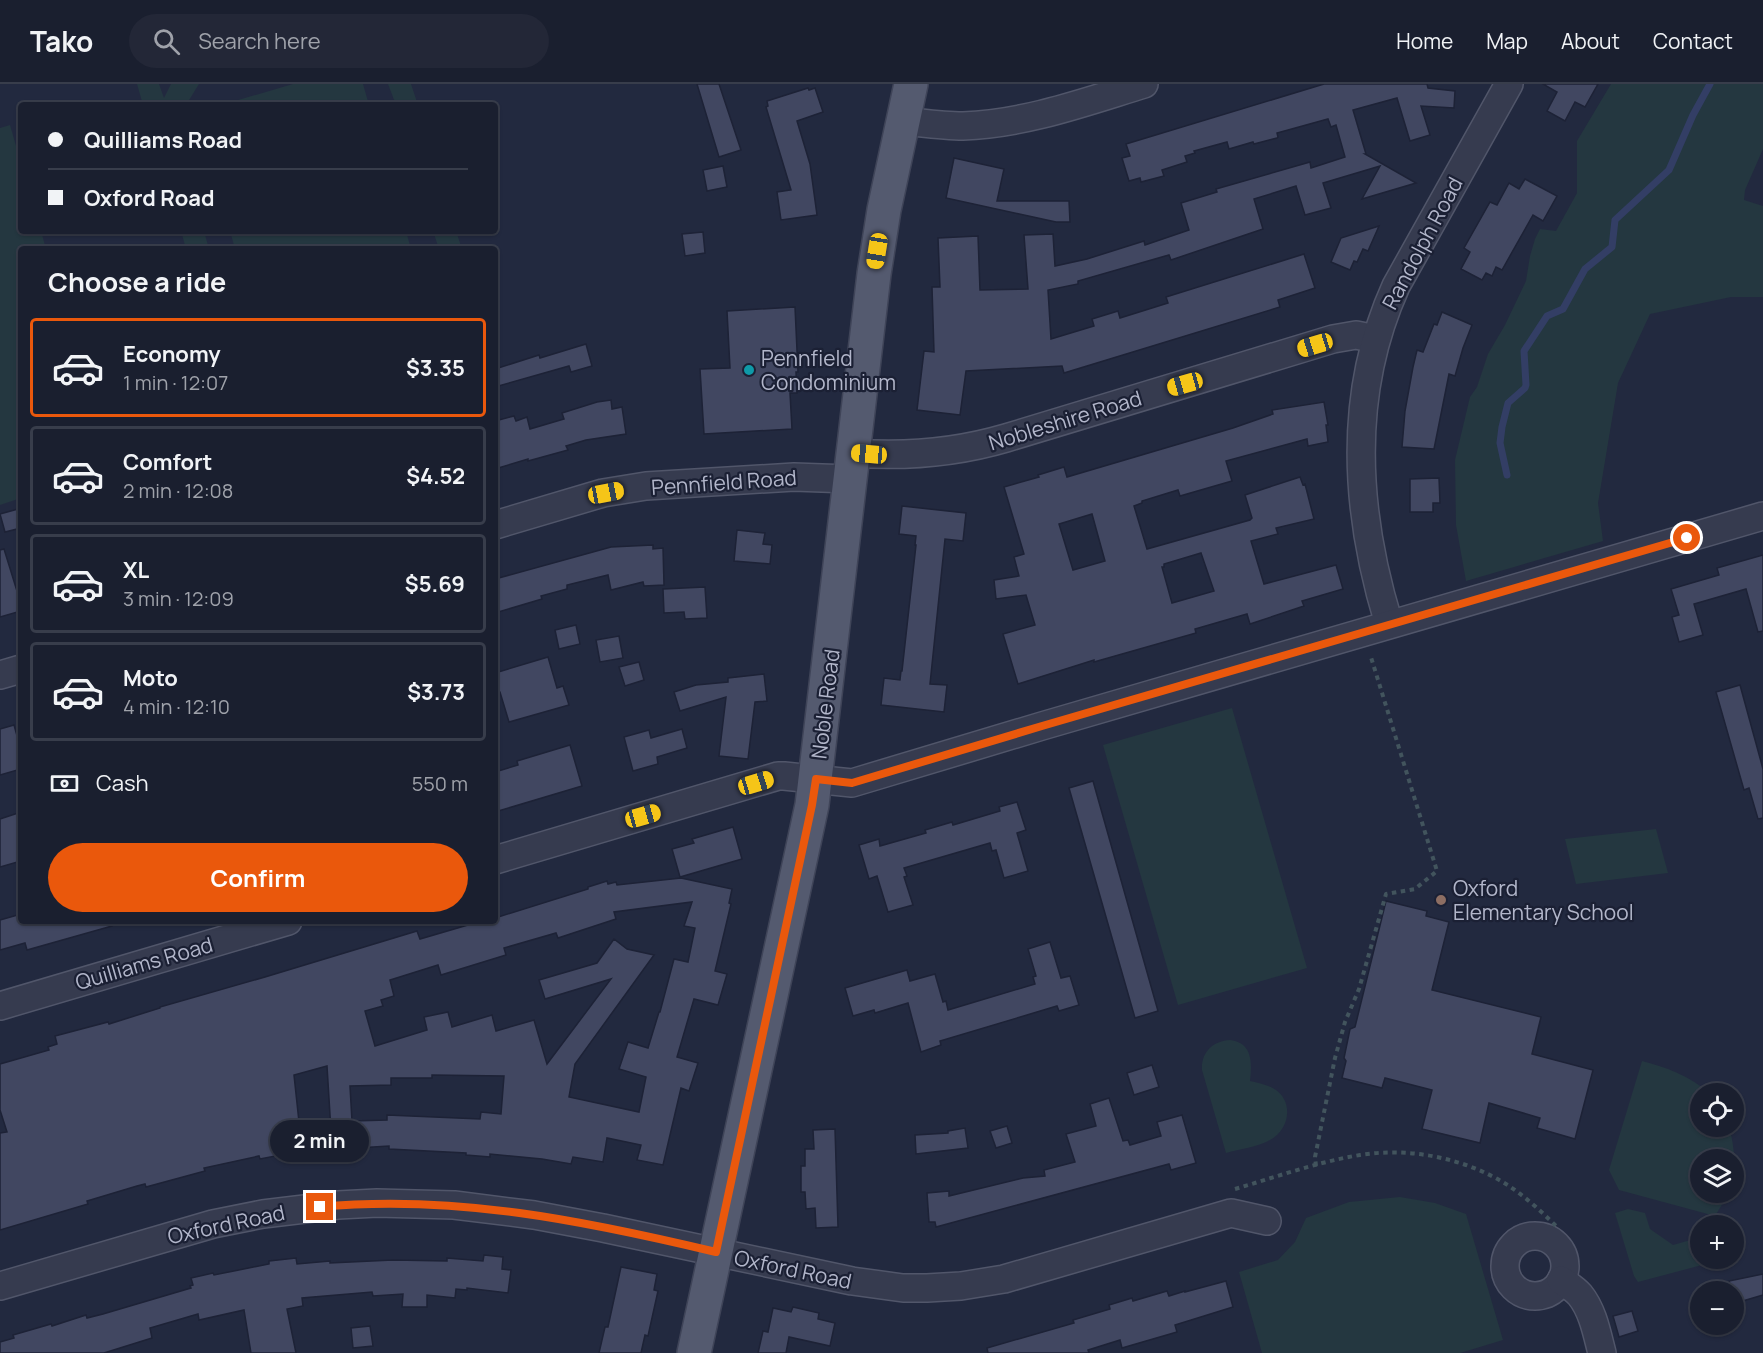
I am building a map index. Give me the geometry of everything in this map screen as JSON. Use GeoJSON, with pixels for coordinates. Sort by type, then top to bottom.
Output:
{"type":"FeatureCollection","features":[{"type":"Feature","properties":{"kind":"main road","name":"Noble Road"},"geometry":{"type":"LineString","coordinates":[[694,1353],[812,805],[875,262],[886,198],[911,84]]}},
{"type":"Feature","properties":{"kind":"street"},"geometry":{"type":"LineString","coordinates":[[903,121],[964,126],[1006,121],[1065,108],[1144,84]]}},
{"type":"Feature","properties":{"kind":"street","name":"Randolph Road"},"geometry":{"type":"LineString","coordinates":[[1389,624],[1366,529],[1361,476],[1363,417],[1376,339],[1396,286],[1509,84]]}},
{"type":"Feature","properties":{"kind":"street","name":"Nobleshire Road"},"geometry":{"type":"LineString","coordinates":[[852,466],[898,456],[973,447],[1333,339],[1356,335],[1376,339]]}},
{"type":"Feature","properties":{"kind":"street","name":"Pennfield Road"},"geometry":{"type":"LineString","coordinates":[[498,524],[603,493],[646,486],[794,477],[852,466]]}},
{"type":"Feature","properties":{"kind":"street"},"geometry":{"type":"LineString","coordinates":[[498,859],[778,776],[852,783],[1763,516]]}},
{"type":"Feature","properties":{"kind":"street"},"geometry":{"type":"LineString","coordinates":[[0,675],[18,670]]}},
{"type":"Feature","properties":{"kind":"street","name":"Quilliams Road"},"geometry":{"type":"LineString","coordinates":[[0,1006],[278,924]]}},
{"type":"Feature","properties":{"kind":"street","name":"Oxford Road"},"geometry":{"type":"LineString","coordinates":[[0,1286],[224,1221],[298,1209],[345,1205],[416,1204],[497,1210],[571,1221],[852,1281],[903,1288],[946,1287],[987,1282],[1225,1214],[1238,1214],[1267,1221]]}},
{"type":"Feature","properties":{"kind":"street"},"geometry":{"type":"LineString","coordinates":[[1561,1280],[1584,1300],[1602,1353]]}},
{"type":"Feature","properties":{"kind":"path"},"geometry":{"type":"LineString","coordinates":[[1316,1166],[1315,1157],[1335,1058],[1345,1022],[1359,989],[1386,894],[1415,889],[1437,871],[1368,648]]}},
{"type":"Feature","properties":{"kind":"path"},"geometry":{"type":"LineString","coordinates":[[1228,1191],[1360,1155],[1414,1153],[1452,1161],[1482,1171],[1507,1185],[1559,1228]]}},
{"type":"Feature","properties":{"kind":"shaded area"},"geometry":{"type":"Polygon","coordinates":[[[137,84],[159,84],[164,98],[171,84],[199,84],[188,102],[142,102],[137,84]]]}},
{"type":"Feature","properties":{"kind":"shaded area"},"geometry":{"type":"Polygon","coordinates":[[[293,84],[363,84],[368,102],[231,102],[293,84]]]}},
{"type":"Feature","properties":{"kind":"shaded area"},"geometry":{"type":"Polygon","coordinates":[[[388,84],[411,84],[417,102],[395,102],[388,84]]]}},
{"type":"Feature","properties":{"kind":"shaded area"},"geometry":{"type":"Polygon","coordinates":[[[1611,84],[1763,84],[1763,149],[1745,190],[1744,200],[1763,206],[1763,297],[1731,297],[1650,314],[1618,383],[1598,503],[1603,541],[1466,581],[1456,525],[1455,460],[1470,397],[1477,387],[1488,354],[1526,281],[1530,256],[1540,229],[1556,231],[1577,193],[1577,141],[1611,84]]]}},
{"type":"Feature","properties":{"kind":"shaded area"},"geometry":{"type":"Polygon","coordinates":[[[10,125],[18,153],[18,234],[42,234],[45,246],[18,246],[18,499],[0,505],[0,128],[10,125]]]}},
{"type":"Feature","properties":{"kind":"shaded area"},"geometry":{"type":"Polygon","coordinates":[[[182,234],[205,234],[208,246],[185,246],[182,234]]]}},
{"type":"Feature","properties":{"kind":"shaded area"},"geometry":{"type":"Polygon","coordinates":[[[231,234],[407,234],[410,246],[234,246],[231,234]]]}},
{"type":"Feature","properties":{"kind":"shaded area"},"geometry":{"type":"Polygon","coordinates":[[[434,234],[457,234],[461,246],[438,246],[434,234]]]}},
{"type":"Feature","properties":{"kind":"shaded area"},"geometry":{"type":"Polygon","coordinates":[[[1232,708],[1307,968],[1178,1005],[1103,745],[1232,708]]]}},
{"type":"Feature","properties":{"kind":"shaded area"},"geometry":{"type":"Polygon","coordinates":[[[1656,829],[1668,873],[1576,884],[1565,839],[1656,829]]]}},
{"type":"Feature","properties":{"kind":"shaded area"},"geometry":{"type":"Polygon","coordinates":[[[1230,1040],[1238,1042],[1247,1050],[1251,1061],[1250,1081],[1267,1085],[1282,1095],[1287,1116],[1281,1130],[1270,1140],[1226,1153],[1202,1064],[1206,1053],[1213,1045],[1230,1040]]]}},
{"type":"Feature","properties":{"kind":"shaded area"},"geometry":{"type":"Polygon","coordinates":[[[1642,1061],[1660,1066],[1694,1082],[1690,1083],[1690,1137],[1731,1137],[1733,1148],[1690,1149],[1690,1203],[1723,1203],[1716,1215],[1619,1190],[1609,1170],[1642,1061]]]}},
{"type":"Feature","properties":{"kind":"shaded area"},"geometry":{"type":"Polygon","coordinates":[[[1400,1197],[1435,1203],[1466,1214],[1503,1340],[1460,1353],[1262,1353],[1239,1272],[1278,1260],[1295,1242],[1306,1218],[1349,1202],[1400,1197]]]}},
{"type":"Feature","properties":{"kind":"shaded area"},"geometry":{"type":"Polygon","coordinates":[[[1628,1209],[1645,1213],[1650,1229],[1673,1245],[1690,1240],[1690,1268],[1638,1282],[1634,1276],[1615,1213],[1628,1209]]]}},
{"type":"Feature","properties":{"kind":"building"},"geometry":{"type":"Polygon","coordinates":[[[697,84],[719,84],[741,150],[719,157],[697,84]]]}},
{"type":"Feature","properties":{"kind":"building"},"geometry":{"type":"Polygon","coordinates":[[[1324,84],[1427,84],[1428,88],[1455,91],[1454,108],[1421,106],[1430,135],[1410,141],[1397,98],[1353,110],[1365,154],[1416,183],[1362,199],[1380,166],[1323,183],[1331,208],[1305,215],[1296,186],[1254,199],[1263,229],[1171,260],[1169,255],[1078,281],[1078,284],[1048,290],[1051,339],[1094,326],[1092,319],[1118,311],[1120,318],[1168,303],[1166,297],[1304,254],[1315,288],[1278,300],[1280,307],[1064,373],[1062,366],[966,371],[960,415],[917,410],[924,351],[934,352],[932,287],[940,287],[938,238],[978,236],[980,290],[1028,289],[1024,235],[1053,234],[1055,266],[1087,259],[1144,241],[1145,245],[1189,230],[1181,203],[1217,192],[1216,189],[1310,162],[1311,168],[1345,157],[1336,125],[1331,127],[1328,119],[1277,133],[1277,138],[1254,144],[1253,142],[1229,149],[1227,142],[1194,151],[1195,153],[1185,156],[1187,162],[1162,170],[1164,176],[1141,182],[1140,178],[1129,181],[1122,158],[1130,156],[1126,144],[1324,84]]]}},
{"type":"Feature","properties":{"kind":"building"},"geometry":{"type":"Polygon","coordinates":[[[1543,84],[1598,84],[1585,107],[1575,102],[1565,121],[1547,111],[1557,92],[1543,84]]]}},
{"type":"Feature","properties":{"kind":"building"},"geometry":{"type":"Polygon","coordinates":[[[808,88],[809,90],[815,88],[823,112],[797,121],[810,164],[817,215],[781,220],[777,192],[791,190],[766,107],[768,106],[767,101],[808,88]]]}},
{"type":"Feature","properties":{"kind":"building"},"geometry":{"type":"Polygon","coordinates":[[[954,158],[1004,169],[997,201],[1069,201],[1070,222],[1056,222],[946,198],[954,158]]]}},
{"type":"Feature","properties":{"kind":"building"},"geometry":{"type":"Polygon","coordinates":[[[723,166],[727,187],[707,191],[703,170],[723,166]]]}},
{"type":"Feature","properties":{"kind":"building"},"geometry":{"type":"Polygon","coordinates":[[[1525,179],[1557,196],[1543,221],[1533,215],[1502,270],[1496,267],[1492,276],[1486,273],[1482,280],[1461,269],[1470,252],[1464,248],[1490,202],[1497,205],[1509,183],[1519,189],[1525,179]]]}},
{"type":"Feature","properties":{"kind":"building"},"geometry":{"type":"Polygon","coordinates":[[[1379,226],[1368,251],[1363,249],[1350,270],[1331,262],[1341,238],[1379,226]]]}},
{"type":"Feature","properties":{"kind":"building"},"geometry":{"type":"Polygon","coordinates":[[[703,232],[705,253],[685,256],[682,234],[703,232]]]}},
{"type":"Feature","properties":{"kind":"building","name":"Pennfield Condominium"},"geometry":{"type":"Polygon","coordinates":[[[795,307],[798,372],[796,372],[797,393],[790,393],[792,429],[704,434],[700,369],[730,368],[727,311],[795,307]]]}},
{"type":"Feature","properties":{"kind":"building"},"geometry":{"type":"Polygon","coordinates":[[[1442,312],[1472,325],[1455,376],[1449,374],[1434,449],[1402,447],[1405,411],[1417,350],[1423,352],[1434,324],[1437,325],[1442,312]]]}},
{"type":"Feature","properties":{"kind":"building"},"geometry":{"type":"Polygon","coordinates":[[[586,344],[592,366],[571,372],[569,366],[498,386],[498,368],[539,355],[540,358],[586,344]]]}},
{"type":"Feature","properties":{"kind":"building"},"geometry":{"type":"Polygon","coordinates":[[[611,400],[612,409],[622,407],[626,434],[586,440],[566,446],[568,450],[498,468],[498,420],[514,416],[516,421],[527,417],[530,429],[564,419],[562,413],[611,400]]]}},
{"type":"Feature","properties":{"kind":"building"},"geometry":{"type":"Polygon","coordinates":[[[1324,402],[1328,442],[1308,446],[1307,439],[1226,461],[1232,481],[1180,496],[1178,490],[1142,501],[1134,506],[1147,549],[1250,520],[1252,518],[1245,495],[1300,477],[1303,485],[1305,484],[1314,519],[1276,528],[1278,534],[1251,541],[1264,584],[1336,565],[1343,589],[1302,601],[1304,606],[1250,624],[1247,614],[1195,629],[1196,633],[1094,662],[1094,660],[1018,684],[1003,634],[1035,625],[1026,595],[996,599],[994,580],[1019,576],[1014,557],[1024,554],[1004,487],[1064,467],[1067,477],[1233,428],[1273,414],[1272,410],[1324,402]],[[1092,514],[1059,524],[1073,570],[1105,561],[1092,514]],[[1201,553],[1164,564],[1162,567],[1172,603],[1214,591],[1201,553]]]}},
{"type":"Feature","properties":{"kind":"building"},"geometry":{"type":"Polygon","coordinates":[[[1439,478],[1440,503],[1433,503],[1433,512],[1410,512],[1410,479],[1439,478]]]}},
{"type":"Feature","properties":{"kind":"building"},"geometry":{"type":"Polygon","coordinates":[[[902,506],[966,513],[963,541],[945,539],[930,684],[947,685],[944,712],[881,705],[884,678],[900,680],[902,671],[916,545],[916,536],[899,534],[902,506]]]}},
{"type":"Feature","properties":{"kind":"building"},"geometry":{"type":"Polygon","coordinates":[[[18,509],[18,529],[5,532],[0,514],[18,509]]]}},
{"type":"Feature","properties":{"kind":"building"},"geometry":{"type":"Polygon","coordinates":[[[737,530],[765,533],[763,544],[772,545],[770,564],[734,561],[737,530]]]}},
{"type":"Feature","properties":{"kind":"building"},"geometry":{"type":"Polygon","coordinates":[[[653,545],[653,549],[663,548],[664,585],[644,586],[643,582],[611,590],[608,575],[567,585],[567,589],[541,596],[542,599],[498,612],[498,578],[611,547],[653,545]]]}},
{"type":"Feature","properties":{"kind":"building"},"geometry":{"type":"Polygon","coordinates":[[[4,549],[18,594],[18,612],[0,617],[0,550],[4,549]]]}},
{"type":"Feature","properties":{"kind":"building"},"geometry":{"type":"Polygon","coordinates":[[[1763,555],[1763,631],[1758,632],[1746,589],[1694,604],[1703,635],[1679,642],[1672,617],[1679,615],[1671,589],[1719,575],[1717,568],[1763,555]]]}},
{"type":"Feature","properties":{"kind":"building"},"geometry":{"type":"Polygon","coordinates":[[[705,587],[707,618],[685,619],[684,612],[664,613],[663,589],[705,587]]]}},
{"type":"Feature","properties":{"kind":"building"},"geometry":{"type":"Polygon","coordinates":[[[576,625],[580,644],[559,649],[555,630],[576,625]]]}},
{"type":"Feature","properties":{"kind":"building"},"geometry":{"type":"Polygon","coordinates":[[[619,636],[623,658],[600,662],[596,640],[619,636]]]}},
{"type":"Feature","properties":{"kind":"building"},"geometry":{"type":"Polygon","coordinates":[[[548,657],[557,688],[563,686],[569,705],[509,722],[500,692],[498,692],[498,672],[548,657]]]}},
{"type":"Feature","properties":{"kind":"building"},"geometry":{"type":"Polygon","coordinates":[[[639,662],[644,680],[625,686],[619,667],[639,662]]]}},
{"type":"Feature","properties":{"kind":"building"},"geometry":{"type":"Polygon","coordinates":[[[764,674],[767,701],[755,702],[748,759],[719,756],[726,697],[680,711],[674,692],[696,685],[728,682],[728,678],[764,674]]]}},
{"type":"Feature","properties":{"kind":"building"},"geometry":{"type":"Polygon","coordinates":[[[1740,685],[1763,769],[1763,818],[1758,819],[1749,788],[1744,790],[1716,692],[1740,685]]]}},
{"type":"Feature","properties":{"kind":"building"},"geometry":{"type":"Polygon","coordinates":[[[14,725],[18,739],[18,770],[0,775],[0,729],[14,725]]]}},
{"type":"Feature","properties":{"kind":"building"},"geometry":{"type":"Polygon","coordinates":[[[682,729],[687,748],[657,757],[658,764],[633,771],[624,737],[649,730],[651,738],[682,729]]]}},
{"type":"Feature","properties":{"kind":"building"},"geometry":{"type":"Polygon","coordinates":[[[570,745],[582,786],[498,811],[498,771],[518,765],[517,761],[570,745]]]}},
{"type":"Feature","properties":{"kind":"building"},"geometry":{"type":"Polygon","coordinates":[[[1093,781],[1158,1011],[1135,1018],[1069,788],[1093,781]]]}},
{"type":"Feature","properties":{"kind":"building"},"geometry":{"type":"Polygon","coordinates":[[[1017,802],[1026,830],[1017,833],[1028,871],[1004,878],[996,850],[992,851],[990,843],[904,868],[907,876],[904,877],[913,905],[888,912],[877,876],[869,879],[859,845],[879,839],[880,846],[926,833],[925,830],[952,822],[953,825],[1000,811],[999,807],[1017,802]]]}},
{"type":"Feature","properties":{"kind":"building"},"geometry":{"type":"Polygon","coordinates":[[[18,813],[18,862],[0,867],[0,819],[18,813]]]}},
{"type":"Feature","properties":{"kind":"building"},"geometry":{"type":"Polygon","coordinates":[[[733,827],[742,859],[680,877],[672,849],[694,843],[692,839],[733,827]]]}},
{"type":"Feature","properties":{"kind":"building"},"geometry":{"type":"Polygon","coordinates":[[[681,878],[732,889],[729,903],[731,904],[715,971],[727,974],[718,1005],[694,999],[677,1057],[698,1063],[689,1091],[681,1088],[663,1165],[637,1160],[641,1145],[607,1138],[603,1162],[573,1157],[571,1164],[490,1154],[490,1157],[466,1155],[466,1153],[389,1149],[389,1146],[340,1149],[340,1147],[332,1147],[327,1066],[294,1075],[302,1150],[285,1151],[286,1154],[260,1159],[259,1156],[204,1168],[205,1171],[146,1187],[145,1184],[137,1186],[87,1201],[88,1204],[0,1230],[0,1133],[7,1132],[0,1110],[0,1064],[49,1050],[48,1047],[57,1044],[55,1036],[108,1022],[109,1024],[417,931],[420,939],[468,924],[498,924],[498,917],[607,881],[608,884],[616,882],[617,885],[681,878]],[[692,902],[614,912],[616,919],[558,938],[556,933],[504,948],[506,955],[441,975],[438,965],[390,980],[394,996],[381,1000],[383,1006],[365,1011],[375,1046],[427,1030],[424,1017],[448,1012],[452,1027],[492,1015],[496,1031],[534,1020],[547,1064],[611,979],[545,999],[539,980],[597,963],[614,939],[627,949],[654,955],[575,1064],[569,1097],[639,1112],[646,1077],[619,1069],[628,1042],[648,1048],[674,959],[688,962],[695,928],[684,926],[692,902]],[[432,1075],[432,1078],[391,1078],[391,1085],[350,1086],[352,1121],[387,1120],[387,1115],[480,1119],[481,1112],[501,1114],[504,1076],[432,1075]]]}},
{"type":"Feature","properties":{"kind":"building"},"geometry":{"type":"Polygon","coordinates":[[[1386,901],[1427,911],[1426,916],[1449,922],[1432,990],[1541,1017],[1532,1054],[1593,1070],[1575,1139],[1537,1128],[1540,1118],[1489,1103],[1480,1143],[1422,1129],[1432,1090],[1385,1078],[1382,1088],[1342,1078],[1350,1029],[1355,1027],[1386,901]]]}},
{"type":"Feature","properties":{"kind":"building"},"geometry":{"type":"Polygon","coordinates":[[[18,915],[18,924],[112,924],[112,926],[27,950],[25,943],[0,950],[0,920],[18,915]]]}},
{"type":"Feature","properties":{"kind":"building"},"geometry":{"type":"Polygon","coordinates":[[[1050,942],[1061,978],[1070,976],[1079,1005],[1059,1011],[1057,1006],[940,1041],[941,1045],[921,1052],[908,1003],[875,1013],[874,1010],[853,1016],[845,988],[907,970],[910,981],[935,974],[943,1002],[946,1001],[948,1010],[1035,984],[1033,977],[1036,976],[1028,949],[1050,942]]]}},
{"type":"Feature","properties":{"kind":"building"},"geometry":{"type":"Polygon","coordinates":[[[1152,1065],[1159,1087],[1134,1095],[1127,1073],[1152,1065]]]}},
{"type":"Feature","properties":{"kind":"building"},"geometry":{"type":"Polygon","coordinates":[[[1109,1098],[1123,1141],[1128,1140],[1130,1145],[1161,1136],[1157,1122],[1182,1115],[1196,1163],[1171,1170],[1169,1164],[936,1227],[935,1222],[929,1222],[927,1193],[949,1191],[949,1196],[1023,1178],[1045,1176],[1044,1170],[1075,1162],[1066,1134],[1096,1126],[1090,1104],[1109,1098]]]}},
{"type":"Feature","properties":{"kind":"building"},"geometry":{"type":"Polygon","coordinates":[[[1007,1126],[1012,1143],[996,1148],[990,1131],[1007,1126]]]}},
{"type":"Feature","properties":{"kind":"building"},"geometry":{"type":"Polygon","coordinates":[[[965,1128],[968,1148],[916,1154],[915,1135],[948,1133],[948,1131],[965,1128]]]}},
{"type":"Feature","properties":{"kind":"building"},"geometry":{"type":"Polygon","coordinates":[[[835,1129],[838,1227],[816,1228],[815,1208],[806,1209],[805,1192],[801,1192],[801,1166],[805,1166],[805,1149],[814,1149],[813,1130],[835,1129]]]}},
{"type":"Feature","properties":{"kind":"building"},"geometry":{"type":"Polygon","coordinates":[[[484,1255],[503,1257],[502,1269],[511,1270],[508,1293],[467,1288],[467,1290],[456,1289],[455,1298],[427,1295],[427,1307],[402,1307],[403,1294],[373,1296],[372,1292],[302,1298],[303,1306],[287,1309],[296,1353],[251,1353],[244,1310],[199,1320],[198,1314],[150,1328],[152,1338],[104,1353],[0,1353],[0,1342],[14,1338],[13,1335],[86,1315],[87,1318],[103,1314],[191,1288],[190,1286],[193,1285],[191,1278],[269,1264],[269,1261],[296,1258],[297,1264],[330,1261],[330,1263],[393,1260],[447,1261],[447,1258],[483,1261],[484,1255]]]}},
{"type":"Feature","properties":{"kind":"building"},"geometry":{"type":"Polygon","coordinates":[[[621,1267],[657,1274],[654,1290],[658,1291],[648,1336],[645,1335],[641,1353],[599,1353],[605,1327],[608,1327],[621,1267]]]}},
{"type":"Feature","properties":{"kind":"building"},"geometry":{"type":"Polygon","coordinates":[[[1763,1274],[1763,1295],[1744,1301],[1744,1281],[1729,1281],[1763,1274]]]}},
{"type":"Feature","properties":{"kind":"building"},"geometry":{"type":"Polygon","coordinates":[[[1226,1281],[1233,1307],[1175,1325],[1177,1332],[1122,1348],[1120,1340],[1088,1350],[1089,1353],[988,1353],[987,1348],[1074,1323],[1073,1320],[1110,1309],[1109,1305],[1132,1298],[1133,1301],[1167,1291],[1169,1296],[1226,1281]]]}},
{"type":"Feature","properties":{"kind":"building"},"geometry":{"type":"Polygon","coordinates":[[[793,1307],[819,1313],[818,1319],[835,1323],[830,1346],[789,1337],[786,1353],[758,1353],[763,1331],[768,1332],[773,1308],[791,1312],[793,1307]]]}},
{"type":"Feature","properties":{"kind":"building"},"geometry":{"type":"Polygon","coordinates":[[[1632,1311],[1638,1331],[1619,1337],[1613,1316],[1632,1311]]]}},
{"type":"Feature","properties":{"kind":"building"},"geometry":{"type":"Polygon","coordinates":[[[370,1326],[373,1346],[353,1348],[351,1328],[370,1326]]]}},
{"type":"Feature","properties":{"kind":"waterway"},"geometry":{"type":"LineString","coordinates":[[1507,475],[1500,443],[1502,427],[1508,403],[1526,385],[1524,351],[1547,316],[1563,309],[1585,269],[1612,247],[1615,220],[1669,170],[1693,115],[1710,84]]}},
{"type":"Feature","properties":{"kind":"place","name":"Pennfield Condominium"},"geometry":{"type":"Point","coordinates":[749,370]}},
{"type":"Feature","properties":{"kind":"place","name":"Oxford Elementary School"},"geometry":{"type":"Point","coordinates":[1441,900]}},
{"type":"Feature","properties":{"kind":"route"},"geometry":{"type":"LineString","coordinates":[[320,1207],[376,1203],[454,1205],[571,1221],[716,1252],[816,779],[852,783],[1687,538]]}}]}
